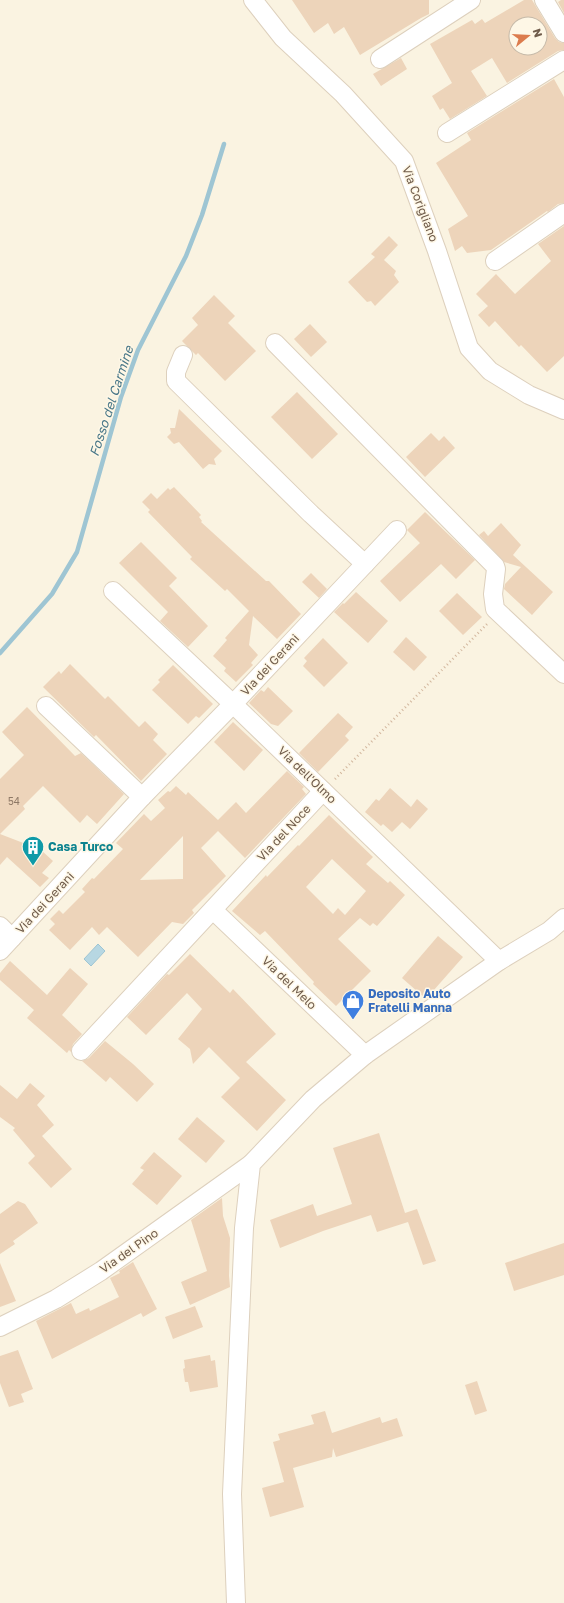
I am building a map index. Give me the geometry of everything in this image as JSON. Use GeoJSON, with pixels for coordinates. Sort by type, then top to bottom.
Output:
{"type":"FeatureCollection","features":[{"type":"Feature","properties":{"kind":"street","name":"Via Corigliano"},"geometry":{"type":"LineString","coordinates":[[253,0],[283,38],[343,94],[404,161],[437,251],[469,348],[490,371],[530,395],[564,410]]}},
{"type":"Feature","properties":{"kind":"street"},"geometry":{"type":"LineString","coordinates":[[380,59],[471,0]]}},
{"type":"Feature","properties":{"kind":"street"},"geometry":{"type":"LineString","coordinates":[[544,0],[564,33]]}},
{"type":"Feature","properties":{"kind":"street"},"geometry":{"type":"LineString","coordinates":[[447,132],[564,60]]}},
{"type":"Feature","properties":{"kind":"street"},"geometry":{"type":"LineString","coordinates":[[495,262],[564,213]]}},
{"type":"Feature","properties":{"kind":"street"},"geometry":{"type":"LineString","coordinates":[[275,344],[494,566],[496,569],[493,594],[495,609],[564,674]]}},
{"type":"Feature","properties":{"kind":"street"},"geometry":{"type":"LineString","coordinates":[[183,355],[176,372],[176,381],[311,514],[365,564]]}},
{"type":"Feature","properties":{"kind":"street","name":"Via dei Gerani"},"geometry":{"type":"LineString","coordinates":[[0,951],[6,932],[233,704],[397,530]]}},
{"type":"Feature","properties":{"kind":"street","name":"Via dell'Olmo"},"geometry":{"type":"LineString","coordinates":[[113,591],[233,704],[499,961]]}},
{"type":"Feature","properties":{"kind":"street"},"geometry":{"type":"LineString","coordinates":[[46,706],[142,797]]}},
{"type":"Feature","properties":{"kind":"street","name":"Via del Noce"},"geometry":{"type":"LineString","coordinates":[[81,1051],[323,791]]}},
{"type":"Feature","properties":{"kind":"street","name":"Via del Melo"},"geometry":{"type":"LineString","coordinates":[[212,910],[365,1055]]}},
{"type":"Feature","properties":{"kind":"street","name":"Via del Pino"},"geometry":{"type":"LineString","coordinates":[[0,1327],[46,1304],[101,1271],[251,1164],[313,1099],[365,1055],[499,961],[549,931],[564,918]]}},
{"type":"Feature","properties":{"kind":"street"},"geometry":{"type":"LineString","coordinates":[[236,1603],[232,1494],[244,1228],[251,1164]]}},
{"type":"Feature","properties":{"kind":"path"},"geometry":{"type":"LineString","coordinates":[[323,791],[492,619]]}},
{"type":"Feature","properties":{"kind":"water"},"geometry":{"type":"Polygon","coordinates":[[[98,944],[105,951],[91,966],[84,959],[98,944]]]}},
{"type":"Feature","properties":{"kind":"building"},"geometry":{"type":"Polygon","coordinates":[[[292,0],[429,0],[429,14],[360,55],[344,27],[334,34],[328,23],[314,33],[292,0]]]}},
{"type":"Feature","properties":{"kind":"building"},"geometry":{"type":"Polygon","coordinates":[[[524,0],[532,0],[542,16],[508,16],[508,56],[548,56],[548,26],[555,38],[559,42],[564,43],[564,50],[558,51],[507,83],[492,58],[471,71],[487,96],[450,119],[443,108],[440,110],[432,96],[452,83],[430,44],[472,20],[475,24],[482,19],[485,23],[524,0]]]}},
{"type":"Feature","properties":{"kind":"building"},"geometry":{"type":"Polygon","coordinates":[[[564,0],[564,13],[558,2],[564,0]]]}},
{"type":"Feature","properties":{"kind":"building"},"geometry":{"type":"Polygon","coordinates":[[[401,58],[407,69],[381,86],[373,74],[401,58]]]}},
{"type":"Feature","properties":{"kind":"building"},"geometry":{"type":"Polygon","coordinates":[[[554,79],[564,97],[564,203],[558,204],[548,212],[547,211],[491,250],[467,253],[462,246],[455,251],[448,229],[468,216],[436,163],[471,140],[467,133],[554,79]]]}},
{"type":"Feature","properties":{"kind":"building"},"geometry":{"type":"Polygon","coordinates":[[[564,226],[564,356],[547,372],[521,345],[519,347],[495,321],[489,327],[478,315],[488,306],[476,294],[496,274],[515,294],[551,261],[538,244],[564,226]]]}},
{"type":"Feature","properties":{"kind":"building"},"geometry":{"type":"Polygon","coordinates":[[[389,236],[398,245],[384,260],[396,271],[394,275],[399,282],[375,306],[371,301],[367,302],[348,282],[375,257],[371,254],[389,236]]]}},
{"type":"Feature","properties":{"kind":"building"},"geometry":{"type":"Polygon","coordinates":[[[214,295],[235,316],[228,323],[256,351],[225,381],[198,353],[196,355],[182,341],[198,325],[192,318],[214,295]]]}},
{"type":"Feature","properties":{"kind":"building"},"geometry":{"type":"Polygon","coordinates":[[[310,324],[327,342],[311,357],[294,339],[310,324]]]}},
{"type":"Feature","properties":{"kind":"building"},"geometry":{"type":"Polygon","coordinates":[[[297,392],[338,434],[312,459],[271,417],[297,392]]]}},
{"type":"Feature","properties":{"kind":"building"},"geometry":{"type":"Polygon","coordinates":[[[179,409],[222,451],[214,459],[216,465],[209,464],[203,469],[179,442],[174,444],[167,437],[171,433],[170,428],[175,428],[179,409]]]}},
{"type":"Feature","properties":{"kind":"building"},"geometry":{"type":"Polygon","coordinates":[[[431,433],[439,441],[444,436],[455,448],[425,477],[406,457],[431,433]]]}},
{"type":"Feature","properties":{"kind":"building"},"geometry":{"type":"Polygon","coordinates":[[[174,487],[201,515],[199,517],[202,521],[201,522],[266,581],[269,581],[301,614],[277,639],[253,616],[249,645],[258,655],[251,663],[253,665],[236,682],[224,671],[226,668],[213,656],[227,640],[225,638],[249,611],[227,589],[225,591],[190,559],[192,557],[148,512],[150,510],[142,502],[151,493],[157,499],[168,488],[170,490],[174,487]]]}},
{"type":"Feature","properties":{"kind":"building"},"geometry":{"type":"Polygon","coordinates":[[[425,512],[475,560],[456,579],[441,564],[400,602],[380,581],[420,543],[407,530],[425,512]]]}},
{"type":"Feature","properties":{"kind":"building"},"geometry":{"type":"Polygon","coordinates":[[[501,523],[521,545],[513,555],[553,592],[532,615],[504,589],[505,584],[521,567],[504,562],[479,535],[484,531],[488,536],[501,523]]]}},
{"type":"Feature","properties":{"kind":"building"},"geometry":{"type":"Polygon","coordinates":[[[141,542],[177,578],[169,586],[208,626],[188,647],[160,621],[168,612],[119,563],[141,542]]]}},
{"type":"Feature","properties":{"kind":"building"},"geometry":{"type":"Polygon","coordinates":[[[311,573],[327,589],[319,598],[302,582],[311,573]]]}},
{"type":"Feature","properties":{"kind":"building"},"geometry":{"type":"Polygon","coordinates":[[[356,592],[388,621],[368,643],[334,612],[356,592]]]}},
{"type":"Feature","properties":{"kind":"building"},"geometry":{"type":"Polygon","coordinates":[[[457,593],[482,617],[463,635],[439,611],[457,593]]]}},
{"type":"Feature","properties":{"kind":"building"},"geometry":{"type":"Polygon","coordinates":[[[406,637],[427,657],[414,671],[393,652],[406,637]]]}},
{"type":"Feature","properties":{"kind":"building"},"geometry":{"type":"Polygon","coordinates":[[[323,638],[348,663],[324,687],[303,666],[307,661],[304,658],[323,638]]]}},
{"type":"Feature","properties":{"kind":"building"},"geometry":{"type":"Polygon","coordinates":[[[70,664],[105,699],[108,696],[139,727],[145,721],[158,734],[153,740],[167,754],[141,781],[96,735],[94,737],[43,687],[59,671],[61,674],[70,664]]]}},
{"type":"Feature","properties":{"kind":"building"},"geometry":{"type":"Polygon","coordinates":[[[173,665],[213,704],[199,718],[196,716],[188,724],[152,690],[160,682],[158,680],[173,665]]]}},
{"type":"Feature","properties":{"kind":"building"},"geometry":{"type":"Polygon","coordinates":[[[268,687],[293,711],[278,726],[271,724],[249,703],[261,690],[264,692],[268,687]]]}},
{"type":"Feature","properties":{"kind":"building"},"geometry":{"type":"Polygon","coordinates":[[[27,707],[75,756],[81,753],[124,794],[97,824],[87,815],[80,823],[43,786],[23,806],[25,809],[0,834],[0,779],[24,755],[2,732],[27,707]]]}},
{"type":"Feature","properties":{"kind":"building"},"geometry":{"type":"Polygon","coordinates":[[[338,713],[353,727],[345,736],[349,740],[318,772],[299,753],[338,713]]]}},
{"type":"Feature","properties":{"kind":"building"},"geometry":{"type":"Polygon","coordinates":[[[233,722],[263,750],[244,771],[214,742],[233,722]]]}},
{"type":"Feature","properties":{"kind":"building"},"geometry":{"type":"Polygon","coordinates":[[[287,771],[304,787],[302,789],[306,794],[245,858],[218,831],[201,848],[226,876],[192,910],[194,913],[183,924],[172,922],[138,957],[107,927],[99,935],[92,927],[70,950],[49,930],[55,924],[50,919],[59,910],[63,914],[85,892],[82,889],[92,878],[94,879],[123,849],[116,843],[144,814],[151,821],[165,808],[158,800],[176,786],[186,795],[188,792],[218,820],[236,802],[246,813],[287,771]],[[183,836],[140,880],[183,879],[183,836]]]}},
{"type":"Feature","properties":{"kind":"building"},"geometry":{"type":"Polygon","coordinates":[[[390,788],[411,807],[417,799],[428,809],[410,829],[402,822],[392,832],[383,824],[381,826],[365,812],[376,799],[379,801],[390,788]]]}},
{"type":"Feature","properties":{"kind":"building"},"geometry":{"type":"Polygon","coordinates":[[[329,815],[373,857],[366,864],[388,883],[390,881],[405,895],[377,926],[373,923],[370,926],[360,918],[338,939],[371,971],[336,1006],[313,984],[314,982],[265,931],[260,935],[232,911],[266,875],[267,877],[298,845],[299,846],[329,815]],[[332,859],[306,887],[333,914],[338,908],[345,915],[366,891],[332,859]]]}},
{"type":"Feature","properties":{"kind":"building","name":"Casa Turco"},"geometry":{"type":"Polygon","coordinates":[[[0,834],[26,844],[30,840],[53,861],[42,873],[49,878],[40,887],[7,857],[0,865],[0,834]]]}},
{"type":"Feature","properties":{"kind":"building"},"geometry":{"type":"Polygon","coordinates":[[[438,936],[463,957],[426,999],[402,978],[438,936]]]}},
{"type":"Feature","properties":{"kind":"building"},"geometry":{"type":"Polygon","coordinates":[[[190,954],[230,993],[233,989],[276,1034],[246,1062],[286,1100],[257,1131],[221,1097],[240,1078],[209,1047],[193,1064],[190,1049],[178,1039],[202,1009],[187,993],[146,1035],[127,1017],[167,974],[169,975],[190,954]]]}},
{"type":"Feature","properties":{"kind":"building"},"geometry":{"type":"Polygon","coordinates":[[[10,961],[47,995],[70,968],[88,984],[62,1015],[82,1034],[73,1044],[71,1052],[69,1050],[67,1053],[27,1018],[34,1010],[0,980],[0,973],[10,961]]]}},
{"type":"Feature","properties":{"kind":"building"},"geometry":{"type":"Polygon","coordinates":[[[105,1041],[154,1084],[137,1102],[110,1077],[106,1082],[82,1061],[89,1058],[105,1041]]]}},
{"type":"Feature","properties":{"kind":"building"},"geometry":{"type":"Polygon","coordinates":[[[30,1083],[45,1096],[37,1105],[54,1125],[42,1136],[72,1169],[51,1188],[28,1163],[35,1156],[13,1130],[15,1128],[0,1117],[0,1085],[17,1099],[30,1083]]]}},
{"type":"Feature","properties":{"kind":"building"},"geometry":{"type":"Polygon","coordinates":[[[197,1117],[225,1141],[206,1163],[178,1139],[197,1117]]]}},
{"type":"Feature","properties":{"kind":"building"},"geometry":{"type":"Polygon","coordinates":[[[379,1133],[405,1213],[417,1209],[436,1261],[423,1265],[408,1222],[377,1232],[371,1215],[323,1231],[280,1248],[270,1220],[313,1204],[317,1216],[352,1204],[333,1148],[379,1133]]]}},
{"type":"Feature","properties":{"kind":"building"},"geometry":{"type":"Polygon","coordinates":[[[154,1152],[182,1176],[157,1205],[132,1184],[144,1170],[140,1168],[154,1152]]]}},
{"type":"Feature","properties":{"kind":"building"},"geometry":{"type":"Polygon","coordinates":[[[222,1198],[223,1216],[230,1238],[230,1287],[190,1305],[181,1282],[207,1271],[191,1220],[222,1198]]]}},
{"type":"Feature","properties":{"kind":"building"},"geometry":{"type":"Polygon","coordinates":[[[18,1201],[25,1204],[38,1223],[13,1241],[15,1244],[0,1254],[0,1214],[18,1201]]]}},
{"type":"Feature","properties":{"kind":"building"},"geometry":{"type":"Polygon","coordinates":[[[564,1243],[564,1275],[514,1291],[505,1263],[564,1243]]]}},
{"type":"Feature","properties":{"kind":"building"},"geometry":{"type":"Polygon","coordinates":[[[133,1262],[157,1309],[143,1317],[141,1313],[52,1359],[36,1321],[71,1303],[76,1314],[89,1308],[90,1311],[119,1297],[110,1278],[120,1273],[119,1271],[133,1262]]]}},
{"type":"Feature","properties":{"kind":"building"},"geometry":{"type":"Polygon","coordinates":[[[0,1263],[16,1301],[0,1307],[0,1263]]]}},
{"type":"Feature","properties":{"kind":"building"},"geometry":{"type":"Polygon","coordinates":[[[195,1306],[203,1327],[173,1339],[165,1317],[195,1306]]]}},
{"type":"Feature","properties":{"kind":"building"},"geometry":{"type":"Polygon","coordinates":[[[18,1350],[33,1389],[21,1394],[24,1402],[9,1407],[0,1383],[0,1356],[18,1350]]]}},
{"type":"Feature","properties":{"kind":"building"},"geometry":{"type":"Polygon","coordinates":[[[210,1355],[211,1361],[215,1360],[218,1387],[190,1392],[188,1382],[185,1382],[183,1369],[185,1368],[184,1360],[210,1355]]]}},
{"type":"Feature","properties":{"kind":"building"},"geometry":{"type":"Polygon","coordinates":[[[477,1381],[487,1411],[475,1415],[465,1385],[477,1381]]]}},
{"type":"Feature","properties":{"kind":"building"},"geometry":{"type":"Polygon","coordinates":[[[325,1411],[332,1433],[380,1417],[382,1423],[397,1418],[403,1436],[336,1457],[333,1448],[332,1457],[293,1468],[304,1507],[270,1517],[262,1488],[284,1482],[273,1442],[280,1440],[278,1434],[314,1424],[311,1415],[325,1411]]]}},
{"type":"Feature","properties":{"kind":"waterway","name":"Fosso del Carmine"},"geometry":{"type":"LineString","coordinates":[[0,653],[52,594],[77,552],[121,397],[138,350],[186,256],[202,215],[224,144]]}},
{"type":"Feature","properties":{"kind":"place","name":"Casa Turco"},"geometry":{"type":"Point","coordinates":[33,866]}},
{"type":"Feature","properties":{"kind":"place","name":"Deposito Auto Fratelli Manna"},"geometry":{"type":"Point","coordinates":[353,1020]}}]}
